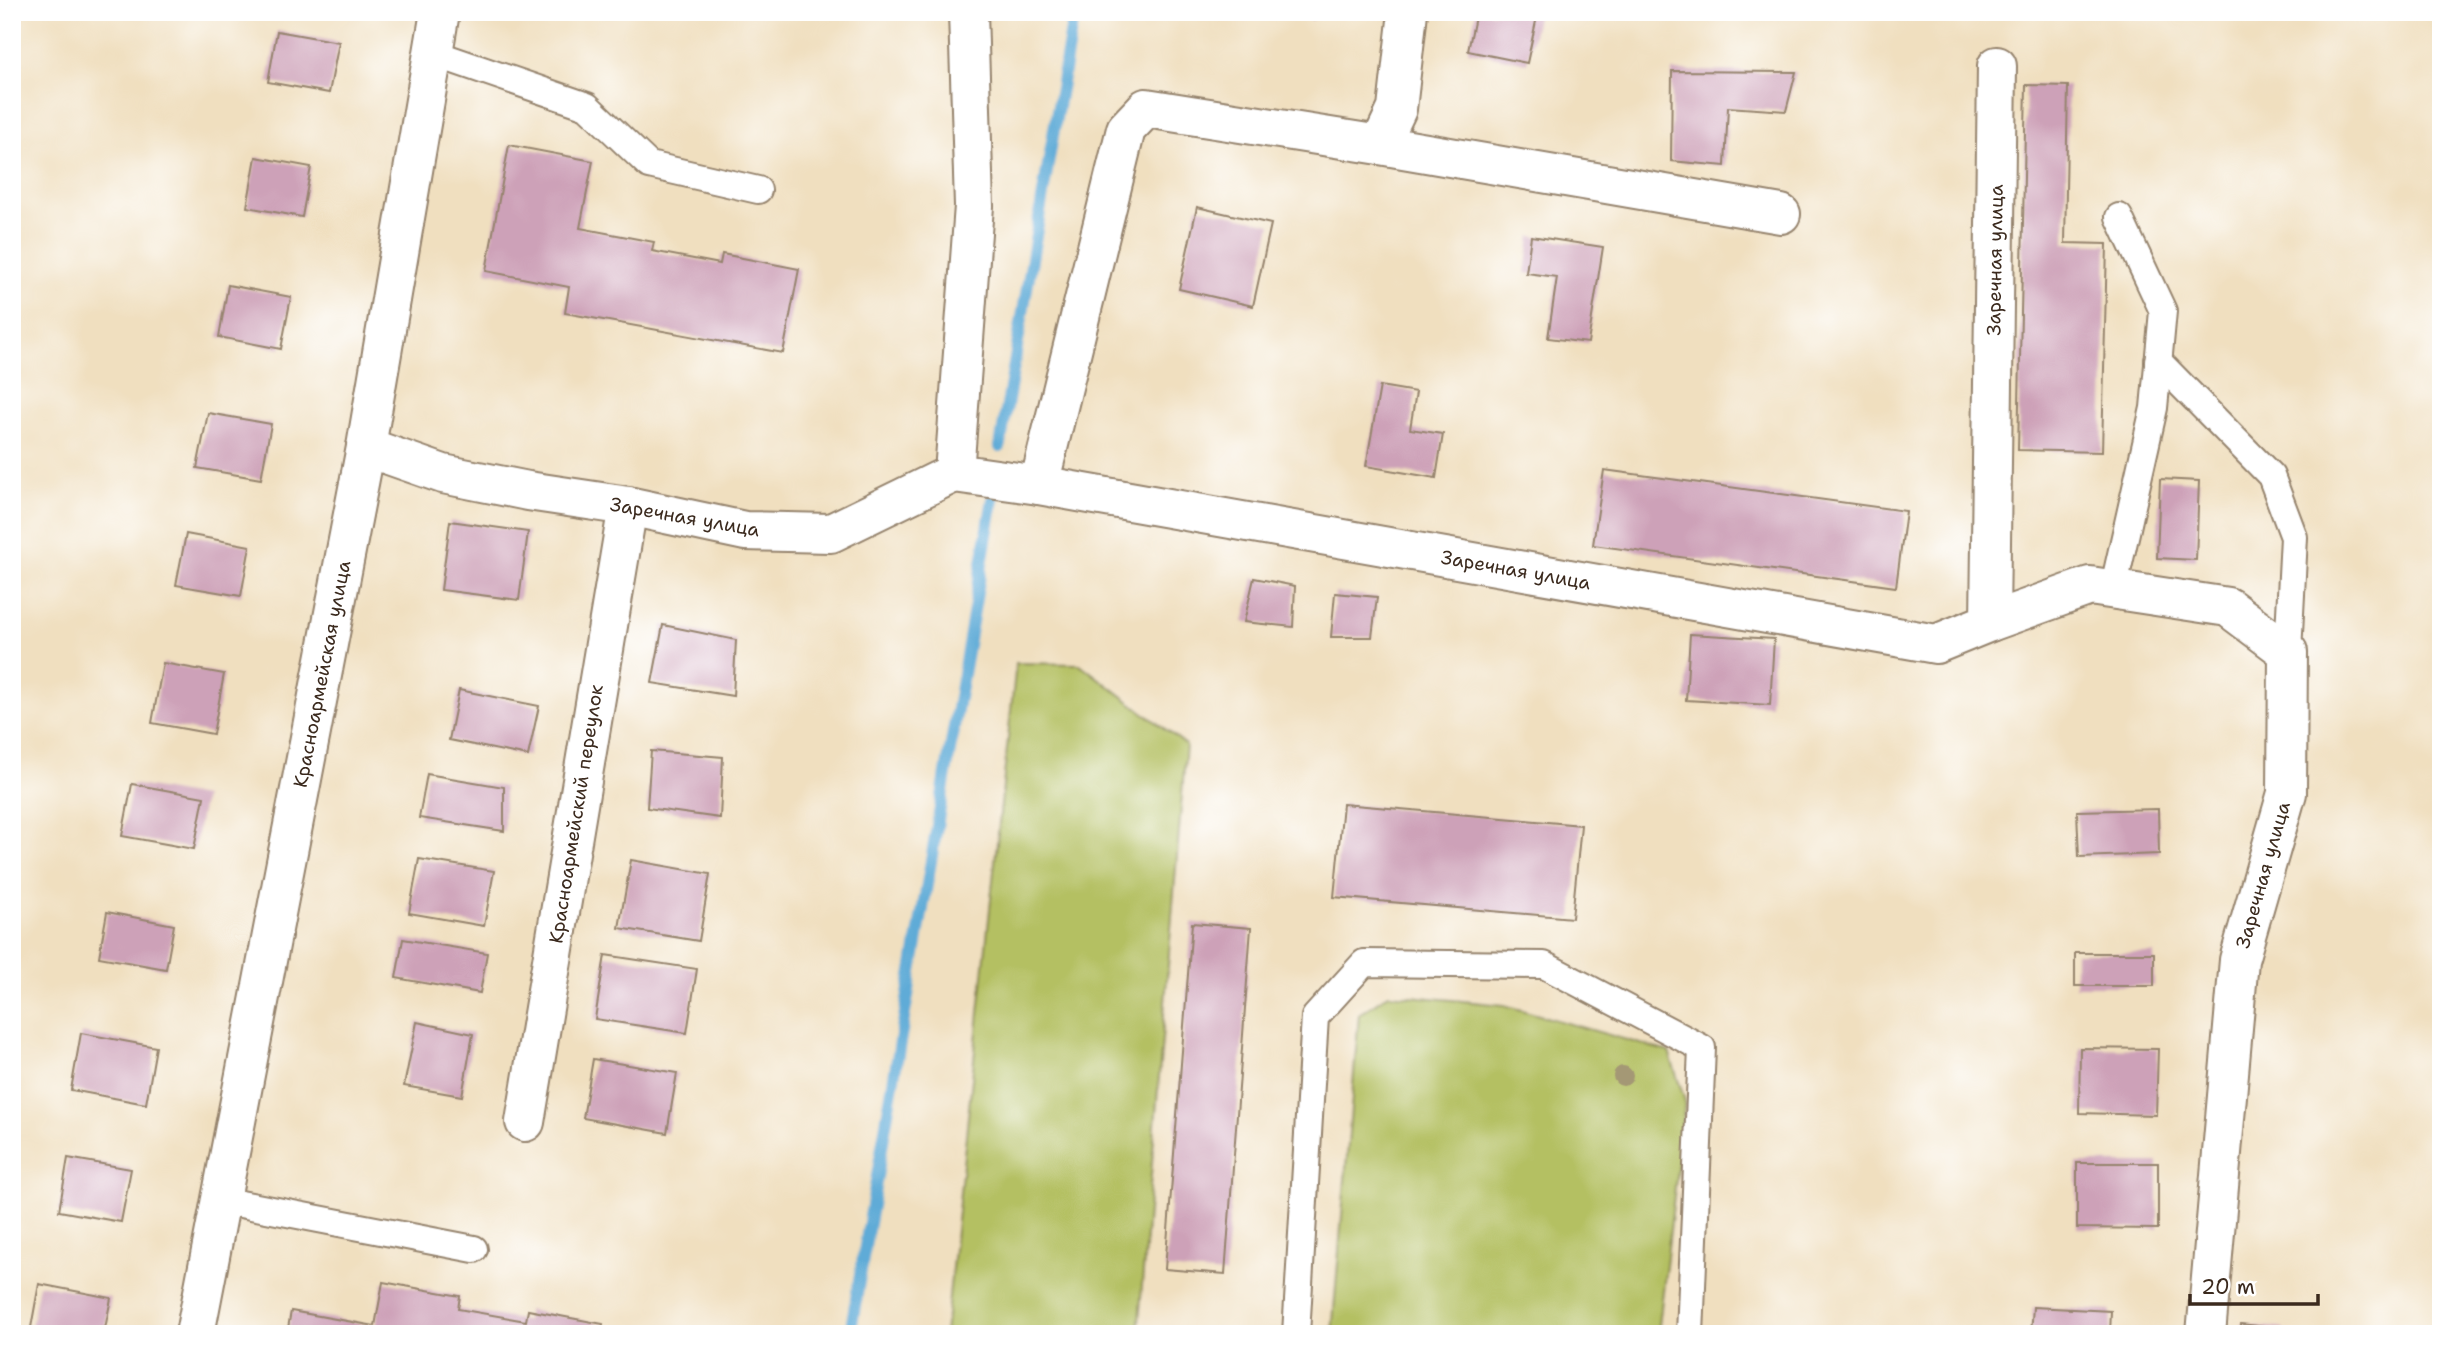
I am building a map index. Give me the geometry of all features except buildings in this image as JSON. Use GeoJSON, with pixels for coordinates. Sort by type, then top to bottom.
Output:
{"type":"FeatureCollection","features":[{"type":"Feature","properties":{"kind":"street","name":"Красноармейская улица"},"geometry":{"type":"LineString","coordinates":[[195,1334],[366,447],[440,12]]}},
{"type":"Feature","properties":{"kind":"street"},"geometry":{"type":"LineString","coordinates":[[954,473],[974,206],[968,12]]}},
{"type":"Feature","properties":{"kind":"street"},"geometry":{"type":"LineString","coordinates":[[1380,145],[1397,109],[1408,12]]}},
{"type":"Feature","properties":{"kind":"street","name":"Заречная улица"},"geometry":{"type":"LineString","coordinates":[[1990,622],[1997,66]]}},
{"type":"Feature","properties":{"kind":"street"},"geometry":{"type":"LineString","coordinates":[[1039,485],[1126,129],[1146,108],[1781,214]]}},
{"type":"Feature","properties":{"kind":"street","name":"Заречная улица"},"geometry":{"type":"LineString","coordinates":[[366,447],[443,474],[528,491],[628,506],[746,531],[831,533],[954,473],[1039,485],[1936,644],[2090,586],[2228,607],[2288,652],[2287,793],[2239,960],[2206,1334]]}},
{"type":"Feature","properties":{"kind":"street","name":"Красноармейский переулок"},"geometry":{"type":"LineString","coordinates":[[525,1122],[628,506]]}},
{"type":"Feature","properties":{"kind":"lane"},"geometry":{"type":"LineString","coordinates":[[433,53],[587,106],[649,165],[758,190]]}},
{"type":"Feature","properties":{"kind":"lane"},"geometry":{"type":"LineString","coordinates":[[2113,590],[2154,408],[2163,311],[2119,217]]}},
{"type":"Feature","properties":{"kind":"lane"},"geometry":{"type":"LineString","coordinates":[[2158,361],[2272,476],[2294,537],[2288,652]]}},
{"type":"Feature","properties":{"kind":"lane"},"geometry":{"type":"LineString","coordinates":[[1296,1334],[1315,1017],[1364,963],[1544,965],[1702,1048],[1690,1334]]}},
{"type":"Feature","properties":{"kind":"lane"},"geometry":{"type":"LineString","coordinates":[[220,1200],[474,1249]]}},
{"type":"Feature","properties":{"kind":"green space"},"geometry":{"type":"Polygon","coordinates":[[[1016,663],[1080,664],[1186,745],[1138,1334],[945,1334],[1016,663]]]}},
{"type":"Feature","properties":{"kind":"green space"},"geometry":{"type":"Polygon","coordinates":[[[1389,994],[1504,1005],[1669,1052],[1685,1101],[1658,1334],[1332,1334],[1359,1014],[1389,994]]]}},
{"type":"Feature","properties":{"kind":"waterway"},"geometry":{"type":"LineString","coordinates":[[1000,447],[1074,12]]}},
{"type":"Feature","properties":{"kind":"waterway"},"geometry":{"type":"LineString","coordinates":[[850,1334],[993,499]]}}]}
